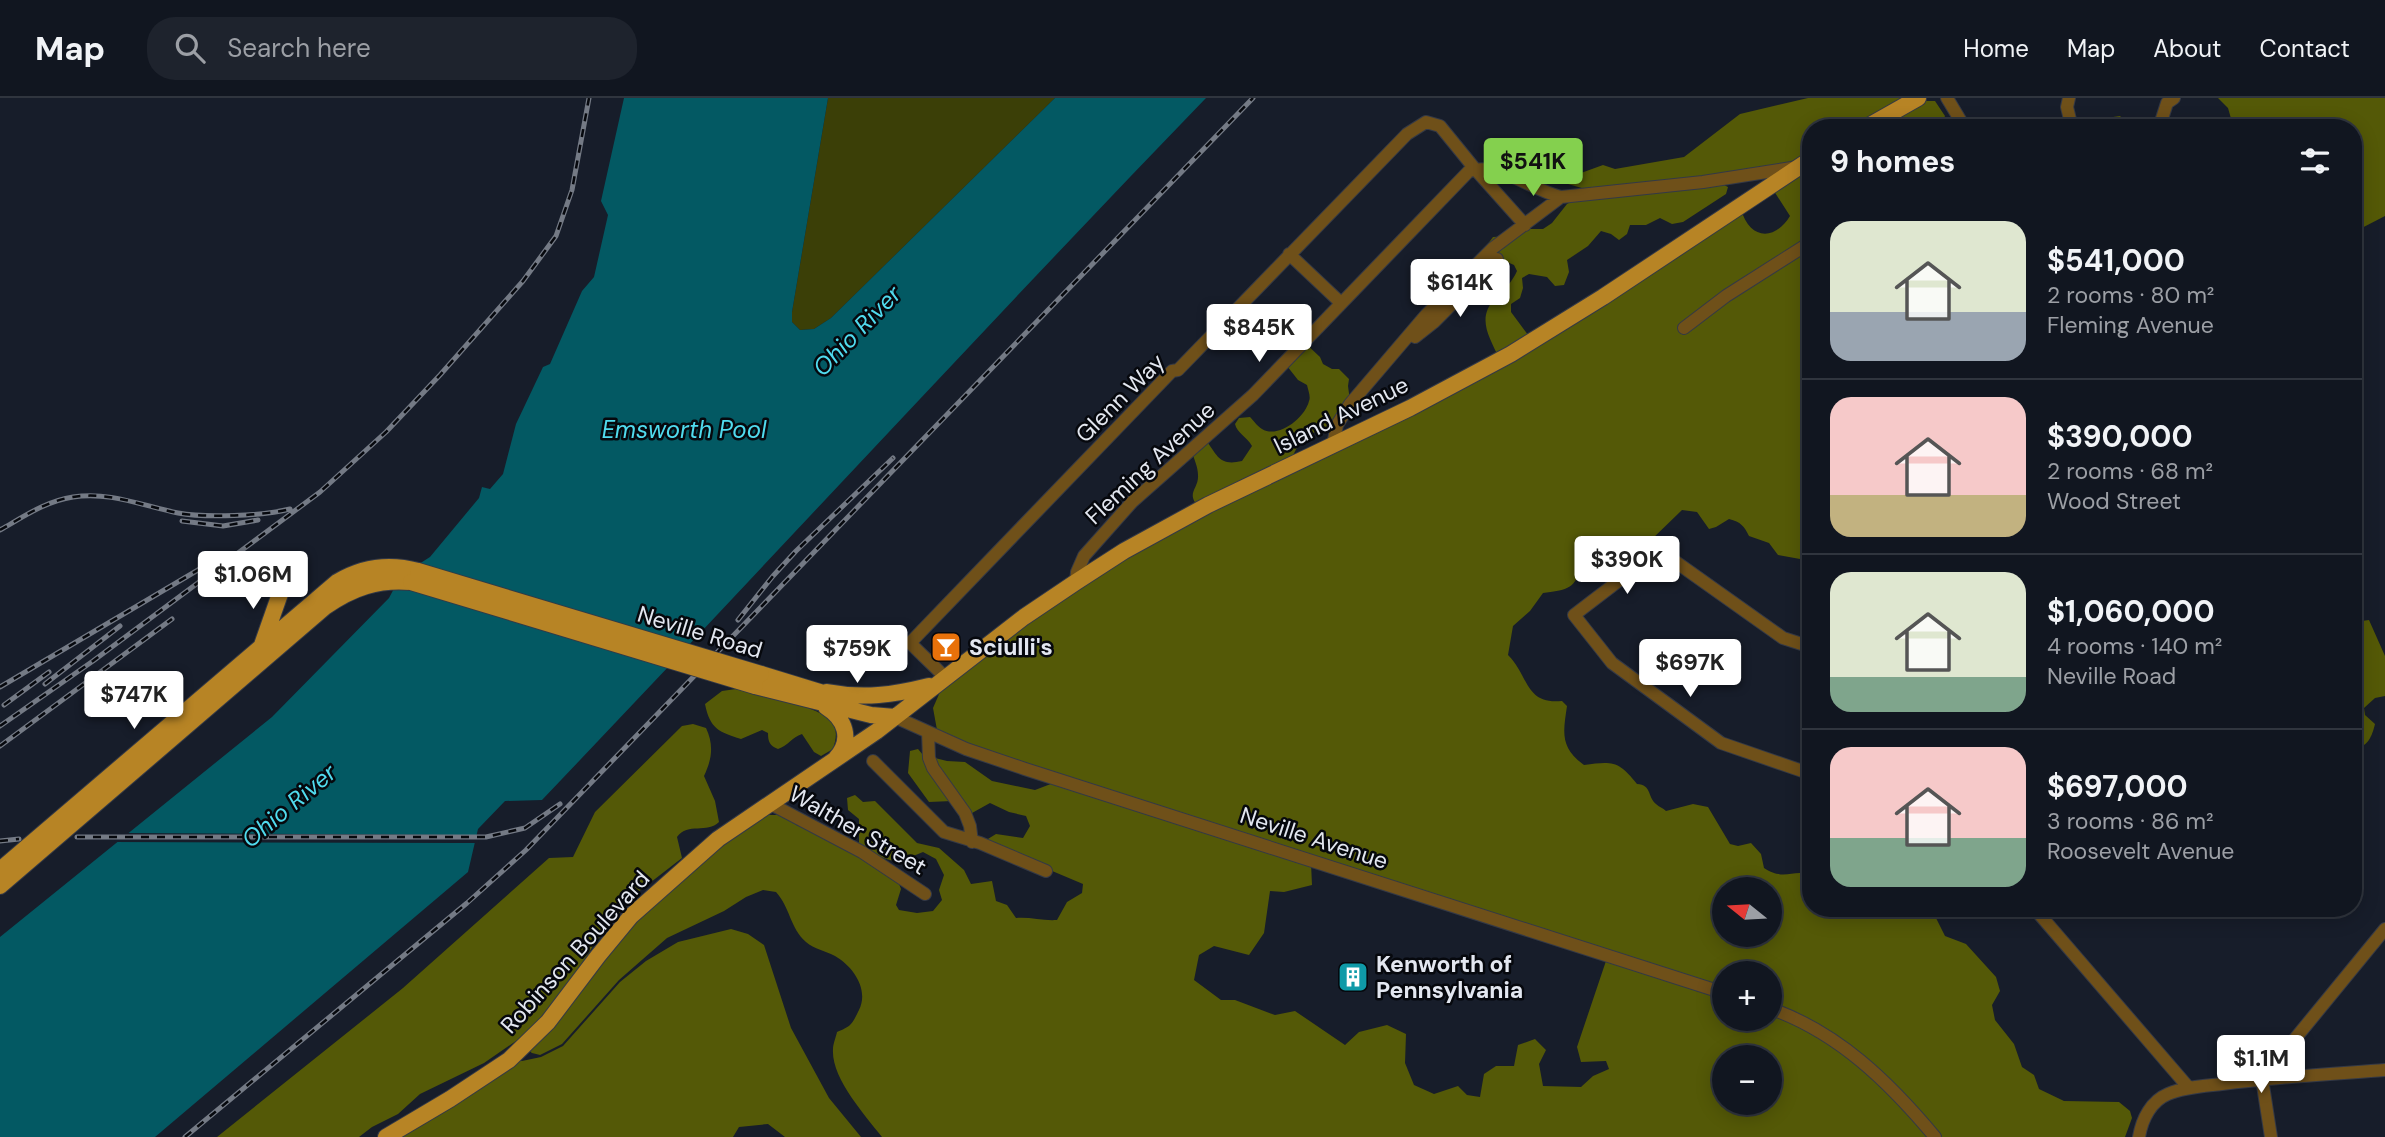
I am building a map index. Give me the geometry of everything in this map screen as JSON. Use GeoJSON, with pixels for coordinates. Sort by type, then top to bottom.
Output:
{"type":"FeatureCollection","features":[{"type":"Feature","properties":{"kind":"main road"},"geometry":{"type":"LineString","coordinates":[[1881,119],[1918,98]]}},
{"type":"Feature","properties":{"kind":"main road","name":"Island Avenue"},"geometry":{"type":"LineString","coordinates":[[895,717],[1024,617],[1124,551],[1208,505],[1410,408],[1511,354],[1603,297],[1802,165]]}},
{"type":"Feature","properties":{"kind":"main road","name":"Neville Road"},"geometry":{"type":"LineString","coordinates":[[0,870],[337,582],[350,574],[379,566],[811,694],[871,715],[895,717]]}},
{"type":"Feature","properties":{"kind":"main road","name":"Neville Road"},"geometry":{"type":"LineString","coordinates":[[0,886],[325,607],[357,588],[414,577]]}},
{"type":"Feature","properties":{"kind":"main road"},"geometry":{"type":"LineString","coordinates":[[262,645],[281,592]]}},
{"type":"Feature","properties":{"kind":"main road"},"geometry":{"type":"LineString","coordinates":[[811,694],[876,697],[942,680]]}},
{"type":"Feature","properties":{"kind":"main road"},"geometry":{"type":"LineString","coordinates":[[811,694],[836,714],[845,730],[840,753],[830,765]]}},
{"type":"Feature","properties":{"kind":"main road","name":"Robinson Boulevard"},"geometry":{"type":"LineString","coordinates":[[386,1137],[509,1060],[548,1022],[631,916],[718,839],[830,765],[895,717]]}},
{"type":"Feature","properties":{"kind":"street"},"geometry":{"type":"LineString","coordinates":[[1947,98],[1960,119]]}},
{"type":"Feature","properties":{"kind":"street"},"geometry":{"type":"LineString","coordinates":[[2069,98],[2067,107],[2070,119]]}},
{"type":"Feature","properties":{"kind":"street"},"geometry":{"type":"LineString","coordinates":[[2163,119],[2167,103],[2172,99]]}},
{"type":"Feature","properties":{"kind":"street","name":"Glenn Way"},"geometry":{"type":"LineString","coordinates":[[942,680],[910,643],[1390,149],[1417,126],[1426,122],[1440,126],[1475,169]]}},
{"type":"Feature","properties":{"kind":"street"},"geometry":{"type":"LineString","coordinates":[[1475,169],[1501,172],[1561,197],[1703,183],[1802,164]]}},
{"type":"Feature","properties":{"kind":"street"},"geometry":{"type":"LineString","coordinates":[[1475,169],[1525,225]]}},
{"type":"Feature","properties":{"kind":"street","name":"Fleming Avenue"},"geometry":{"type":"LineString","coordinates":[[1076,582],[1084,556],[1132,502],[1253,395],[1463,176],[1475,169]]}},
{"type":"Feature","properties":{"kind":"street"},"geometry":{"type":"LineString","coordinates":[[1333,445],[1337,425],[1350,404],[1426,315],[1493,248],[1561,197]]}},
{"type":"Feature","properties":{"kind":"street"},"geometry":{"type":"LineString","coordinates":[[1684,328],[1726,296],[1802,248]]}},
{"type":"Feature","properties":{"kind":"street"},"geometry":{"type":"LineString","coordinates":[[1289,254],[1341,303]]}},
{"type":"Feature","properties":{"kind":"street"},"geometry":{"type":"LineString","coordinates":[[1398,350],[1434,322],[1497,259]]}},
{"type":"Feature","properties":{"kind":"street"},"geometry":{"type":"LineString","coordinates":[[1802,644],[1783,638],[1659,550],[1574,615],[1612,663],[1721,743],[1802,771]]}},
{"type":"Feature","properties":{"kind":"street","name":"Neville Avenue"},"geometry":{"type":"LineString","coordinates":[[895,717],[966,749],[1025,769],[1712,989]]}},
{"type":"Feature","properties":{"kind":"street"},"geometry":{"type":"LineString","coordinates":[[928,732],[929,758],[933,768],[965,813],[972,842]]}},
{"type":"Feature","properties":{"kind":"street"},"geometry":{"type":"LineString","coordinates":[[873,761],[944,832],[1046,871]]}},
{"type":"Feature","properties":{"kind":"street","name":"Walther Street"},"geometry":{"type":"LineString","coordinates":[[769,803],[862,852],[925,894]]}},
{"type":"Feature","properties":{"kind":"street"},"geometry":{"type":"LineString","coordinates":[[2042,917],[2189,1088]]}},
{"type":"Feature","properties":{"kind":"street"},"geometry":{"type":"LineString","coordinates":[[2271,1137],[2262,1079],[2385,929]]}},
{"type":"Feature","properties":{"kind":"street"},"geometry":{"type":"LineString","coordinates":[[1782,1014],[1815,1029],[1856,1056],[1908,1105],[1935,1137]]}},
{"type":"Feature","properties":{"kind":"street"},"geometry":{"type":"LineString","coordinates":[[2139,1137],[2141,1124],[2157,1101],[2168,1094],[2189,1088],[2262,1079],[2385,1070]]}},
{"type":"Feature","properties":{"kind":"green space"},"geometry":{"type":"Polygon","coordinates":[[[828,98],[1055,98],[831,318],[814,329],[800,330],[792,322],[792,312],[828,98]]]}},
{"type":"Feature","properties":{"kind":"shaded area"},"geometry":{"type":"Polygon","coordinates":[[[1808,98],[1910,98],[1874,119],[1802,119],[1802,160],[1795,164],[1592,191],[1568,184],[1570,177],[1603,165],[1615,169],[1684,157],[1740,114],[1808,98]]]}},
{"type":"Feature","properties":{"kind":"shaded area"},"geometry":{"type":"Polygon","coordinates":[[[2218,98],[2385,98],[2385,216],[2362,228],[2362,119],[2231,119],[2228,108],[2218,98]]]}},
{"type":"Feature","properties":{"kind":"shaded area"},"geometry":{"type":"Polygon","coordinates":[[[1921,101],[1935,101],[1945,116],[1944,119],[1889,119],[1921,101]]]}},
{"type":"Feature","properties":{"kind":"shaded area"},"geometry":{"type":"Polygon","coordinates":[[[2120,116],[2123,119],[2106,119],[2120,116]]]}},
{"type":"Feature","properties":{"kind":"shaded area"},"geometry":{"type":"Polygon","coordinates":[[[1802,169],[1802,560],[1778,555],[1769,543],[1749,536],[1744,527],[1729,519],[1709,529],[1697,512],[1682,510],[1649,542],[1642,544],[1620,541],[1608,551],[1587,559],[1572,585],[1562,590],[1543,593],[1530,611],[1513,626],[1508,655],[1534,694],[1550,701],[1562,701],[1567,706],[1567,746],[1584,765],[1615,764],[1637,784],[1645,786],[1653,801],[1666,811],[1693,804],[1708,807],[1730,844],[1738,846],[1751,843],[1761,854],[1764,868],[1784,875],[1802,873],[1802,917],[1936,917],[1945,936],[1966,944],[1996,977],[2000,991],[1992,1005],[1995,1020],[2014,1044],[2022,1067],[2034,1075],[2039,1089],[2064,1101],[2119,1102],[2130,1111],[2132,1118],[2125,1137],[1937,1137],[1856,1054],[1782,1013],[1782,961],[1712,961],[1712,987],[966,745],[937,730],[933,708],[943,685],[1026,620],[1132,552],[1402,417],[1741,209],[1750,226],[1762,234],[1777,230],[1790,216],[1772,188],[1802,169]]]}},
{"type":"Feature","properties":{"kind":"shaded area"},"geometry":{"type":"Polygon","coordinates":[[[1722,184],[1728,187],[1726,194],[1683,222],[1672,224],[1660,218],[1646,225],[1630,225],[1627,234],[1619,240],[1601,231],[1588,246],[1567,260],[1569,272],[1564,285],[1555,286],[1547,277],[1529,274],[1522,278],[1520,298],[1511,304],[1511,312],[1531,339],[1499,358],[1486,327],[1487,312],[1517,271],[1514,265],[1507,262],[1497,264],[1487,245],[1493,237],[1510,236],[1526,229],[1543,229],[1552,223],[1567,204],[1576,199],[1722,184]]]}},
{"type":"Feature","properties":{"kind":"shaded area"},"geometry":{"type":"Polygon","coordinates":[[[1304,342],[1320,357],[1323,364],[1339,369],[1349,379],[1350,401],[1332,428],[1315,432],[1301,442],[1290,463],[1199,507],[1193,498],[1198,475],[1192,452],[1206,440],[1220,459],[1229,462],[1242,461],[1252,446],[1236,427],[1239,418],[1250,417],[1262,429],[1276,431],[1290,425],[1302,414],[1310,398],[1307,385],[1298,380],[1287,366],[1304,342]]]}},
{"type":"Feature","properties":{"kind":"shaded area"},"geometry":{"type":"Polygon","coordinates":[[[2369,620],[2385,656],[2385,696],[2375,698],[2364,708],[2365,715],[2375,724],[2371,737],[2362,746],[2362,621],[2369,620]]]}},
{"type":"Feature","properties":{"kind":"shaded area"},"geometry":{"type":"Polygon","coordinates":[[[736,689],[787,701],[825,716],[835,729],[833,749],[821,756],[814,752],[802,734],[778,749],[770,743],[768,733],[762,730],[741,739],[721,731],[710,719],[705,704],[722,691],[736,689]]]}},
{"type":"Feature","properties":{"kind":"shaded area"},"geometry":{"type":"Polygon","coordinates":[[[693,724],[706,728],[710,740],[709,764],[704,776],[715,801],[719,822],[709,827],[687,830],[677,837],[682,858],[633,896],[595,943],[565,990],[526,1034],[484,1063],[420,1094],[398,1114],[359,1137],[217,1137],[403,988],[549,858],[573,857],[595,812],[682,726],[693,724]]]}},
{"type":"Feature","properties":{"kind":"shaded area"},"geometry":{"type":"Polygon","coordinates":[[[918,749],[923,755],[965,762],[992,781],[1035,790],[1056,782],[1311,863],[1312,885],[1284,892],[1270,891],[1264,933],[1249,955],[1214,946],[1199,955],[1194,980],[1221,1000],[1235,1000],[1275,1015],[1295,1011],[1345,1045],[1359,1032],[1387,1025],[1406,1034],[1405,1063],[1414,1085],[1434,1094],[1458,1086],[1467,1095],[1480,1097],[1484,1074],[1496,1066],[1514,1066],[1518,1045],[1535,1039],[1546,1050],[1539,1064],[1543,1086],[1581,1087],[1593,1076],[1609,1069],[1606,1061],[1581,1062],[1577,1047],[1608,955],[1712,991],[1712,1031],[1782,1031],[1782,1018],[1855,1058],[1931,1137],[882,1137],[850,1096],[837,1072],[834,1060],[833,1047],[837,1032],[851,1024],[862,1002],[858,980],[842,961],[806,942],[776,892],[763,890],[667,938],[619,980],[562,1044],[540,1055],[528,1050],[632,917],[756,815],[781,815],[798,826],[811,827],[896,876],[901,889],[896,905],[899,910],[917,913],[933,911],[942,900],[939,890],[944,875],[936,859],[923,852],[890,860],[859,844],[859,819],[848,810],[847,798],[855,795],[863,802],[875,801],[917,843],[939,848],[964,870],[971,884],[992,881],[996,901],[1007,905],[1016,918],[1057,920],[1067,902],[1082,893],[1083,884],[983,842],[996,834],[1023,838],[1030,826],[1026,816],[990,803],[972,813],[952,801],[929,802],[908,773],[910,751],[918,749]]]}},
{"type":"Feature","properties":{"kind":"shaded area"},"geometry":{"type":"Polygon","coordinates":[[[731,929],[748,934],[764,945],[791,1028],[829,1098],[861,1137],[785,1137],[768,1124],[739,1127],[733,1137],[392,1137],[509,1061],[541,1057],[563,1046],[620,982],[646,961],[678,942],[731,929]]]}},
{"type":"Feature","properties":{"kind":"water","name":"Emsworth Pool"},"geometry":{"type":"Polygon","coordinates":[[[624,98],[828,98],[792,312],[792,322],[800,330],[814,329],[831,318],[1055,98],[1206,98],[542,800],[505,801],[478,829],[468,872],[155,1137],[0,1137],[0,937],[272,717],[389,598],[398,581],[430,557],[479,498],[482,487],[490,489],[503,474],[516,424],[543,367],[550,364],[582,291],[594,277],[608,215],[601,201],[624,98]]]}},
{"type":"Feature","properties":{"kind":"pier"},"geometry":{"type":"Polygon","coordinates":[[[122,833],[480,836],[478,843],[114,842],[122,833]]]}},
{"type":"Feature","properties":{"kind":"railway"},"geometry":{"type":"LineString","coordinates":[[0,726],[93,661],[320,492],[386,432],[440,375],[523,281],[556,236],[572,190],[589,98]]}},
{"type":"Feature","properties":{"kind":"railway"},"geometry":{"type":"LineString","coordinates":[[185,1137],[467,903],[526,850],[1253,98]]}},
{"type":"Feature","properties":{"kind":"railway"},"geometry":{"type":"LineString","coordinates":[[738,620],[796,551],[893,458]]}},
{"type":"Feature","properties":{"kind":"railway"},"geometry":{"type":"LineString","coordinates":[[0,530],[53,502],[86,496],[126,500],[178,513],[218,516],[250,515],[290,509]]}},
{"type":"Feature","properties":{"kind":"railway"},"geometry":{"type":"LineString","coordinates":[[182,521],[223,526],[258,520]]}},
{"type":"Feature","properties":{"kind":"railway"},"geometry":{"type":"LineString","coordinates":[[0,687],[220,557]]}},
{"type":"Feature","properties":{"kind":"railway"},"geometry":{"type":"LineString","coordinates":[[0,746],[172,619]]}},
{"type":"Feature","properties":{"kind":"railway"},"geometry":{"type":"LineString","coordinates":[[45,684],[120,626]]}},
{"type":"Feature","properties":{"kind":"railway"},"geometry":{"type":"LineString","coordinates":[[4,705],[49,672]]}},
{"type":"Feature","properties":{"kind":"railway"},"geometry":{"type":"LineString","coordinates":[[77,837],[486,837],[525,828],[560,804]]}},
{"type":"Feature","properties":{"kind":"railway"},"geometry":{"type":"LineString","coordinates":[[0,841],[19,839]]}},
{"type":"Feature","properties":{"kind":"place","name":"Sciulli's"},"geometry":{"type":"Point","coordinates":[946,647]}},
{"type":"Feature","properties":{"kind":"place","name":"Kenworth of Pennsylvania"},"geometry":{"type":"Point","coordinates":[1353,977]}},
{"type":"Feature","properties":{"kind":"water label","name":"Ohio River"},"geometry":{"type":"Point","coordinates":[857,331]}},
{"type":"Feature","properties":{"kind":"water label","name":"Ohio River"},"geometry":{"type":"Point","coordinates":[289,806]}}]}
